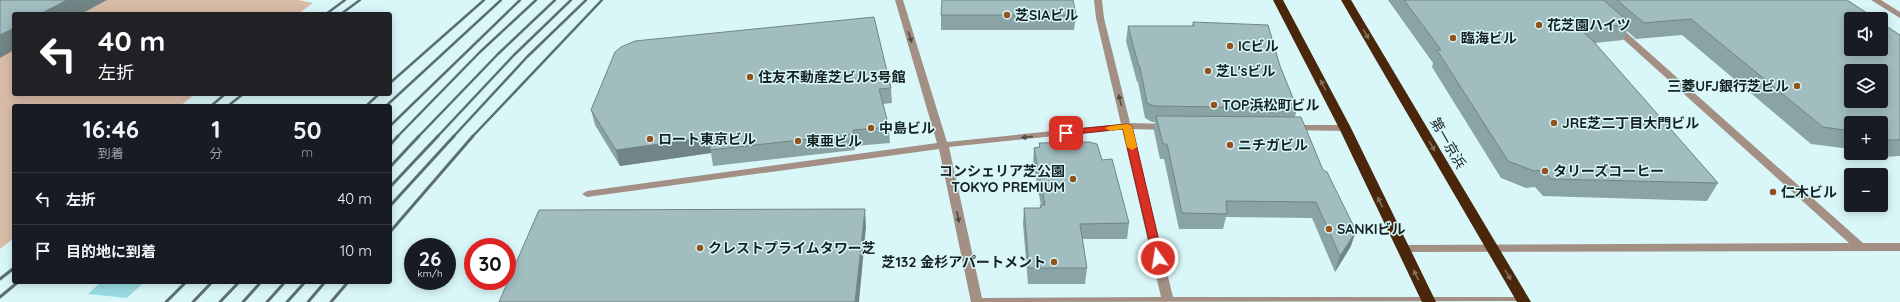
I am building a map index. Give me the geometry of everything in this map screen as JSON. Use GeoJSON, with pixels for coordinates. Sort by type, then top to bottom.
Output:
{"type":"FeatureCollection","features":[{"type":"Feature","properties":{"kind":"highway"},"geometry":{"type":"LineString","coordinates":[[1278,0],[1345,128],[1429,301]]}},
{"type":"Feature","properties":{"kind":"highway","name":"第一京浜"},"geometry":{"type":"LineString","coordinates":[[1346,0],[1523,301]]}},
{"type":"Feature","properties":{"kind":"street"},"geometry":{"type":"LineString","coordinates":[[899,0],[943,145],[976,302],[1523,301]]}},
{"type":"Feature","properties":{"kind":"street"},"geometry":{"type":"LineString","coordinates":[[1098,0],[1100,18],[1168,301]]}},
{"type":"Feature","properties":{"kind":"street"},"geometry":{"type":"LineString","coordinates":[[1875,0],[1900,16]]}},
{"type":"Feature","properties":{"kind":"street"},"geometry":{"type":"LineString","coordinates":[[1610,22],[1859,246]]}},
{"type":"Feature","properties":{"kind":"street"},"geometry":{"type":"LineString","coordinates":[[587,194],[943,145],[1127,126],[1179,127]]}},
{"type":"Feature","properties":{"kind":"street"},"geometry":{"type":"LineString","coordinates":[[1280,128],[1345,128]]}},
{"type":"Feature","properties":{"kind":"street"},"geometry":{"type":"LineString","coordinates":[[1404,249],[1900,247]]}},
{"type":"Feature","properties":{"kind":"shaded area"},"geometry":{"type":"Polygon","coordinates":[[[0,0],[298,0],[313,3],[301,12],[12,12],[12,96],[192,96],[182,104],[12,104],[12,240],[0,249],[0,0]]]}},
{"type":"Feature","properties":{"kind":"water"},"geometry":{"type":"Polygon","coordinates":[[[99,284],[142,284],[127,298],[88,294],[99,284]]]}},
{"type":"Feature","properties":{"kind":"building"},"geometry":{"type":"Polygon","coordinates":[[[0,0],[67,0],[44,12],[12,12],[12,29],[0,35],[0,0]]]}},
{"type":"Feature","properties":{"kind":"building"},"geometry":{"type":"Polygon","coordinates":[[[942,0],[1073,0],[1076,15],[941,15],[942,0]]]}},
{"type":"Feature","properties":{"kind":"building"},"geometry":{"type":"Polygon","coordinates":[[[1404,0],[1603,0],[1631,24],[1580,29],[1594,42],[1718,183],[1551,179],[1543,170],[1534,171],[1508,161],[1437,50],[1441,50],[1404,0]]]}},
{"type":"Feature","properties":{"kind":"building","name":"三菱UFJ銀行芝ビル"},"geometry":{"type":"Polygon","coordinates":[[[1617,0],[1847,0],[1865,12],[1844,12],[1844,56],[1888,56],[1888,27],[1900,35],[1900,140],[1888,140],[1888,116],[1844,116],[1844,130],[1823,127],[1691,19],[1644,23],[1617,0]]]}},
{"type":"Feature","properties":{"kind":"building"},"geometry":{"type":"Polygon","coordinates":[[[874,17],[891,88],[879,89],[889,127],[853,130],[854,134],[710,150],[710,137],[616,150],[591,110],[615,52],[621,47],[635,41],[874,17]]]}},
{"type":"Feature","properties":{"kind":"building"},"geometry":{"type":"Polygon","coordinates":[[[1193,22],[1268,25],[1280,66],[1297,108],[1154,106],[1147,103],[1140,67],[1128,26],[1194,26],[1193,22]]]}},
{"type":"Feature","properties":{"kind":"building"},"geometry":{"type":"Polygon","coordinates":[[[1156,116],[1301,117],[1323,170],[1327,172],[1356,231],[1340,256],[1316,202],[1226,201],[1227,214],[1182,213],[1167,144],[1163,144],[1156,116]]]}},
{"type":"Feature","properties":{"kind":"building"},"geometry":{"type":"Polygon","coordinates":[[[1089,142],[1097,144],[1102,160],[1112,159],[1129,223],[1080,224],[1087,268],[1029,268],[1024,208],[1041,208],[1040,205],[1045,205],[1034,148],[1040,147],[1039,143],[1089,142]]]}},
{"type":"Feature","properties":{"kind":"building","name":"クレストプライムタワー芝"},"geometry":{"type":"Polygon","coordinates":[[[865,209],[855,302],[499,302],[504,290],[516,290],[516,263],[539,210],[865,209]]]}},
{"type":"Feature","properties":{"kind":"railway"},"geometry":{"type":"LineString","coordinates":[[329,12],[345,0]]}},
{"type":"Feature","properties":{"kind":"railway"},"geometry":{"type":"LineString","coordinates":[[344,12],[360,0]]}},
{"type":"Feature","properties":{"kind":"railway"},"geometry":{"type":"LineString","coordinates":[[392,81],[484,0]]}},
{"type":"Feature","properties":{"kind":"railway"},"geometry":{"type":"LineString","coordinates":[[388,104],[501,0]]}},
{"type":"Feature","properties":{"kind":"railway"},"geometry":{"type":"LineString","coordinates":[[392,124],[520,0]]}},
{"type":"Feature","properties":{"kind":"railway"},"geometry":{"type":"LineString","coordinates":[[397,137],[480,52],[536,0]]}},
{"type":"Feature","properties":{"kind":"railway"},"geometry":{"type":"LineString","coordinates":[[418,137],[498,54],[555,0]]}},
{"type":"Feature","properties":{"kind":"railway"},"geometry":{"type":"LineString","coordinates":[[437,137],[514,55],[571,0]]}},
{"type":"Feature","properties":{"kind":"railway"},"geometry":{"type":"LineString","coordinates":[[453,137],[527,57],[586,0]]}},
{"type":"Feature","properties":{"kind":"railway"},"geometry":{"type":"LineString","coordinates":[[472,137],[602,0]]}},
{"type":"Feature","properties":{"kind":"railway"},"geometry":{"type":"LineString","coordinates":[[213,104],[223,96]]}},
{"type":"Feature","properties":{"kind":"railway"},"geometry":{"type":"LineString","coordinates":[[230,104],[240,96]]}},
{"type":"Feature","properties":{"kind":"railway"},"geometry":{"type":"LineString","coordinates":[[368,104],[377,96]]}},
{"type":"Feature","properties":{"kind":"railway"},"geometry":{"type":"LineString","coordinates":[[392,143],[398,136]]}},
{"type":"Feature","properties":{"kind":"railway"},"geometry":{"type":"LineString","coordinates":[[392,165],[419,136]]}},
{"type":"Feature","properties":{"kind":"railway"},"geometry":{"type":"LineString","coordinates":[[392,185],[438,136]]}},
{"type":"Feature","properties":{"kind":"railway"},"geometry":{"type":"LineString","coordinates":[[392,204],[454,136]]}},
{"type":"Feature","properties":{"kind":"railway"},"geometry":{"type":"LineString","coordinates":[[392,230],[473,136]]}},
{"type":"Feature","properties":{"kind":"railway"},"geometry":{"type":"LineString","coordinates":[[0,279],[12,270]]}},
{"type":"Feature","properties":{"kind":"railway"},"geometry":{"type":"LineString","coordinates":[[0,297],[16,284]]}},
{"type":"Feature","properties":{"kind":"railway"},"geometry":{"type":"LineString","coordinates":[[166,302],[184,284]]}},
{"type":"Feature","properties":{"kind":"railway"},"geometry":{"type":"LineString","coordinates":[[193,302],[210,284]]}},
{"type":"Feature","properties":{"kind":"railway"},"geometry":{"type":"LineString","coordinates":[[220,302],[237,284]]}},
{"type":"Feature","properties":{"kind":"railway"},"geometry":{"type":"LineString","coordinates":[[243,302],[259,284]]}},
{"type":"Feature","properties":{"kind":"railway"},"geometry":{"type":"LineString","coordinates":[[267,302],[283,284]]}},
{"type":"Feature","properties":{"kind":"railway"},"geometry":{"type":"LineString","coordinates":[[287,302],[303,284]]}},
{"type":"Feature","properties":{"kind":"railway"},"geometry":{"type":"LineString","coordinates":[[308,302],[323,284]]}},
{"type":"Feature","properties":{"kind":"railway"},"geometry":{"type":"LineString","coordinates":[[331,302],[346,284]]}},
{"type":"Feature","properties":{"kind":"slow traffic"},"geometry":{"type":"LineString","coordinates":[[1110,128],[1127,126],[1132,147]]}},
{"type":"Feature","properties":{"kind":"place","name":"芝SIAビル"},"geometry":{"type":"Point","coordinates":[1007,15]}},
{"type":"Feature","properties":{"kind":"place","name":"花芝園ハイツ"},"geometry":{"type":"Point","coordinates":[1539,25]}},
{"type":"Feature","properties":{"kind":"place","name":"臨海ビル"},"geometry":{"type":"Point","coordinates":[1453,38]}},
{"type":"Feature","properties":{"kind":"place","name":"ICビル"},"geometry":{"type":"Point","coordinates":[1230,46]}},
{"type":"Feature","properties":{"kind":"place","name":"芝L'sビル"},"geometry":{"type":"Point","coordinates":[1208,71]}},
{"type":"Feature","properties":{"kind":"place","name":"住友不動産芝ビル3号館"},"geometry":{"type":"Point","coordinates":[750,77]}},
{"type":"Feature","properties":{"kind":"place","name":"三菱UFJ銀行芝ビル"},"geometry":{"type":"Point","coordinates":[1797,86]}},
{"type":"Feature","properties":{"kind":"place","name":"TOP浜松町ビル"},"geometry":{"type":"Point","coordinates":[1214,105]}},
{"type":"Feature","properties":{"kind":"place","name":"JRE芝二丁目大門ビル"},"geometry":{"type":"Point","coordinates":[1554,123]}},
{"type":"Feature","properties":{"kind":"place","name":"中島ビル"},"geometry":{"type":"Point","coordinates":[871,128]}},
{"type":"Feature","properties":{"kind":"place","name":"ロート東京ビル"},"geometry":{"type":"Point","coordinates":[650,139]}},
{"type":"Feature","properties":{"kind":"place","name":"東亜ビル"},"geometry":{"type":"Point","coordinates":[798,141]}},
{"type":"Feature","properties":{"kind":"place","name":"ニチガビル"},"geometry":{"type":"Point","coordinates":[1230,145]}},
{"type":"Feature","properties":{"kind":"place","name":"タリーズコーヒー"},"geometry":{"type":"Point","coordinates":[1545,171]}},
{"type":"Feature","properties":{"kind":"place","name":"コンシェリア芝公園 TOKYO PREMIUM"},"geometry":{"type":"Point","coordinates":[1073,179]}},
{"type":"Feature","properties":{"kind":"place","name":"仁木ビル"},"geometry":{"type":"Point","coordinates":[1773,192]}},
{"type":"Feature","properties":{"kind":"place","name":"SANKIビル"},"geometry":{"type":"Point","coordinates":[1329,229]}},
{"type":"Feature","properties":{"kind":"place","name":"クレストプライムタワー芝"},"geometry":{"type":"Point","coordinates":[700,248]}},
{"type":"Feature","properties":{"kind":"place","name":"芝132 金杉アパートメント"},"geometry":{"type":"Point","coordinates":[1054,262]}},
{"type":"Feature","properties":{"kind":"route"},"geometry":{"type":"LineString","coordinates":[[1066,133],[1127,126],[1158,258]]}}]}
